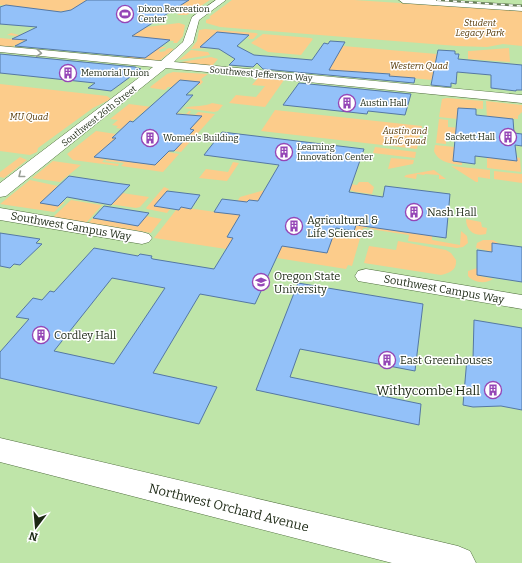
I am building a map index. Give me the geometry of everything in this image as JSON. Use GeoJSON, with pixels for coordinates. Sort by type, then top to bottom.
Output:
{"type":"FeatureCollection","features":[{"type":"Feature","properties":{"kind":"street","name":"Southwest 26th Street"},"geometry":{"type":"LineString","coordinates":[[0,192],[164,65],[186,46],[190,39],[195,19],[222,0]]}},
{"type":"Feature","properties":{"kind":"street"},"geometry":{"type":"LineString","coordinates":[[403,0],[522,8]]}},
{"type":"Feature","properties":{"kind":"street","name":"Southwest Jefferson Way"},"geometry":{"type":"LineString","coordinates":[[0,49],[522,99]]}},
{"type":"Feature","properties":{"kind":"street","name":"Southwest Campus Way"},"geometry":{"type":"LineString","coordinates":[[0,214],[142,238]]}},
{"type":"Feature","properties":{"kind":"street","name":"Southwest Campus Way"},"geometry":{"type":"LineString","coordinates":[[366,276],[522,302]]}},
{"type":"Feature","properties":{"kind":"street","name":"Northwest Orchard Avenue"},"geometry":{"type":"LineString","coordinates":[[4,457],[458,563]]}},
{"type":"Feature","properties":{"kind":"shaded area","name":"Oregon State University"},"geometry":{"type":"Polygon","coordinates":[[[0,0],[522,0],[522,563],[0,563],[0,0]]]}},
{"type":"Feature","properties":{"kind":"green space"},"geometry":{"type":"Polygon","coordinates":[[[0,0],[87,0],[74,10],[58,12],[0,5],[0,0]]]}},
{"type":"Feature","properties":{"kind":"green space"},"geometry":{"type":"Polygon","coordinates":[[[189,0],[210,0],[187,15],[177,15],[185,11],[170,12],[189,0]]]}},
{"type":"Feature","properties":{"kind":"green space","name":"Student Legacy Park"},"geometry":{"type":"Polygon","coordinates":[[[232,0],[354,0],[522,11],[522,46],[503,44],[487,47],[457,46],[220,27],[206,23],[206,20],[211,18],[209,17],[232,0]]]}},
{"type":"Feature","properties":{"kind":"green space"},"geometry":{"type":"Polygon","coordinates":[[[179,23],[185,25],[183,36],[177,43],[173,43],[174,41],[120,36],[147,27],[179,23]]]}},
{"type":"Feature","properties":{"kind":"green space"},"geometry":{"type":"Polygon","coordinates":[[[205,29],[258,34],[253,39],[248,39],[250,36],[248,35],[217,32],[213,44],[204,43],[200,47],[206,48],[191,49],[197,41],[199,30],[205,29]]]}},
{"type":"Feature","properties":{"kind":"green space"},"geometry":{"type":"Polygon","coordinates":[[[32,30],[13,39],[26,40],[12,47],[0,46],[0,38],[11,39],[17,36],[7,35],[11,33],[19,35],[32,30]]]}},
{"type":"Feature","properties":{"kind":"green space"},"geometry":{"type":"Polygon","coordinates":[[[263,34],[313,39],[301,55],[268,52],[251,43],[263,34]]]}},
{"type":"Feature","properties":{"kind":"green space","name":"Western Quad"},"geometry":{"type":"Polygon","coordinates":[[[343,46],[437,54],[432,80],[389,76],[390,74],[369,72],[368,74],[328,70],[343,46]]]}},
{"type":"Feature","properties":{"kind":"green space"},"geometry":{"type":"Polygon","coordinates":[[[160,47],[167,47],[159,50],[160,52],[166,51],[165,50],[169,48],[174,49],[159,61],[126,58],[131,55],[160,47]]]}},
{"type":"Feature","properties":{"kind":"green space"},"geometry":{"type":"Polygon","coordinates":[[[509,48],[510,62],[468,59],[468,51],[509,48]]]}},
{"type":"Feature","properties":{"kind":"green space"},"geometry":{"type":"Polygon","coordinates":[[[191,50],[208,52],[210,55],[179,60],[191,50]]]}},
{"type":"Feature","properties":{"kind":"green space"},"geometry":{"type":"Polygon","coordinates":[[[211,57],[218,59],[212,66],[184,64],[181,62],[211,57]]]}},
{"type":"Feature","properties":{"kind":"green space"},"geometry":{"type":"Polygon","coordinates":[[[173,72],[208,74],[201,79],[203,82],[200,85],[197,85],[199,82],[180,80],[172,87],[168,87],[165,90],[150,87],[167,74],[173,72]]]}},
{"type":"Feature","properties":{"kind":"green space"},"geometry":{"type":"Polygon","coordinates":[[[258,78],[284,80],[265,107],[229,103],[236,95],[256,97],[265,86],[252,85],[258,78]]]}},
{"type":"Feature","properties":{"kind":"green space","name":"MU Quad"},"geometry":{"type":"Polygon","coordinates":[[[0,84],[107,96],[111,99],[93,108],[38,148],[37,152],[30,155],[0,151],[0,84]]]}},
{"type":"Feature","properties":{"kind":"green space"},"geometry":{"type":"Polygon","coordinates":[[[447,98],[483,101],[483,109],[458,108],[457,119],[439,117],[442,99],[447,98]]]}},
{"type":"Feature","properties":{"kind":"green space"},"geometry":{"type":"Polygon","coordinates":[[[486,101],[522,105],[522,112],[518,116],[518,119],[494,117],[487,119],[486,101]]]}},
{"type":"Feature","properties":{"kind":"green space"},"geometry":{"type":"Polygon","coordinates":[[[212,103],[223,105],[218,111],[214,112],[184,108],[206,105],[212,103]]]}},
{"type":"Feature","properties":{"kind":"green space"},"geometry":{"type":"Polygon","coordinates":[[[129,104],[160,108],[156,111],[146,110],[122,129],[116,128],[118,126],[112,125],[118,120],[110,119],[129,104]]]}},
{"type":"Feature","properties":{"kind":"green space","name":"Austin and LInC quad"},"geometry":{"type":"Polygon","coordinates":[[[275,110],[422,126],[417,149],[261,131],[275,110]]]}},
{"type":"Feature","properties":{"kind":"green space"},"geometry":{"type":"Polygon","coordinates":[[[191,111],[189,114],[195,115],[198,112],[215,114],[181,152],[174,151],[194,130],[190,129],[201,117],[163,112],[186,114],[191,111]]]}},
{"type":"Feature","properties":{"kind":"green space"},"geometry":{"type":"Polygon","coordinates":[[[439,119],[448,120],[448,127],[474,129],[472,139],[446,137],[446,144],[436,143],[439,119]]]}},
{"type":"Feature","properties":{"kind":"green space"},"geometry":{"type":"Polygon","coordinates":[[[96,131],[116,134],[112,137],[116,138],[94,157],[105,159],[102,162],[119,164],[118,166],[73,160],[67,154],[96,131]]]}},
{"type":"Feature","properties":{"kind":"green space"},"geometry":{"type":"Polygon","coordinates":[[[435,145],[455,147],[453,161],[462,162],[462,165],[449,163],[439,158],[434,151],[435,145]]]}},
{"type":"Feature","properties":{"kind":"green space"},"geometry":{"type":"Polygon","coordinates":[[[375,147],[416,152],[415,158],[373,153],[375,147]]]}},
{"type":"Feature","properties":{"kind":"green space"},"geometry":{"type":"Polygon","coordinates":[[[168,152],[179,154],[163,172],[121,166],[124,163],[105,161],[107,159],[155,165],[168,152]]]}},
{"type":"Feature","properties":{"kind":"green space"},"geometry":{"type":"Polygon","coordinates":[[[487,153],[495,154],[495,159],[517,161],[516,157],[520,158],[521,172],[487,168],[487,153]]]}},
{"type":"Feature","properties":{"kind":"green space"},"geometry":{"type":"Polygon","coordinates":[[[20,157],[27,160],[4,178],[0,177],[0,172],[20,157]]]}},
{"type":"Feature","properties":{"kind":"green space"},"geometry":{"type":"Polygon","coordinates":[[[391,158],[414,160],[413,164],[388,169],[391,158]]]}},
{"type":"Feature","properties":{"kind":"green space"},"geometry":{"type":"Polygon","coordinates":[[[53,161],[81,165],[60,182],[32,178],[53,161]]]}},
{"type":"Feature","properties":{"kind":"green space"},"geometry":{"type":"Polygon","coordinates":[[[233,162],[239,163],[227,181],[199,178],[206,169],[228,172],[233,162]]]}},
{"type":"Feature","properties":{"kind":"green space"},"geometry":{"type":"Polygon","coordinates":[[[451,166],[490,170],[490,179],[478,177],[478,182],[476,182],[451,166]]]}},
{"type":"Feature","properties":{"kind":"green space"},"geometry":{"type":"Polygon","coordinates":[[[434,170],[446,179],[439,179],[439,175],[425,174],[417,174],[416,179],[404,177],[406,175],[434,170]]]}},
{"type":"Feature","properties":{"kind":"green space"},"geometry":{"type":"Polygon","coordinates":[[[494,171],[522,174],[522,183],[494,179],[494,171]]]}},
{"type":"Feature","properties":{"kind":"green space"},"geometry":{"type":"Polygon","coordinates":[[[313,179],[357,185],[359,182],[368,182],[374,187],[372,194],[356,192],[313,179]]]}},
{"type":"Feature","properties":{"kind":"green space"},"geometry":{"type":"Polygon","coordinates":[[[30,180],[58,186],[40,203],[58,206],[65,202],[54,212],[0,204],[30,180]]]}},
{"type":"Feature","properties":{"kind":"green space"},"geometry":{"type":"Polygon","coordinates":[[[164,187],[169,189],[157,203],[170,209],[167,213],[147,209],[146,208],[164,187]]]}},
{"type":"Feature","properties":{"kind":"green space"},"geometry":{"type":"Polygon","coordinates":[[[265,190],[267,202],[249,200],[241,213],[239,220],[237,220],[227,236],[237,238],[226,249],[154,238],[176,210],[179,210],[181,207],[229,214],[240,197],[265,190]]]}},
{"type":"Feature","properties":{"kind":"green space"},"geometry":{"type":"Polygon","coordinates":[[[122,193],[149,197],[140,207],[136,208],[109,204],[122,193]]]}},
{"type":"Feature","properties":{"kind":"green space"},"geometry":{"type":"Polygon","coordinates":[[[365,194],[372,195],[368,209],[369,220],[367,228],[363,228],[352,266],[348,265],[346,269],[277,258],[279,253],[275,252],[278,245],[327,253],[333,236],[351,239],[365,194]]]}},
{"type":"Feature","properties":{"kind":"green space"},"geometry":{"type":"Polygon","coordinates":[[[71,200],[101,205],[103,204],[86,223],[55,218],[54,216],[71,200]]]}},
{"type":"Feature","properties":{"kind":"green space"},"geometry":{"type":"Polygon","coordinates":[[[146,216],[162,219],[151,233],[88,223],[93,218],[138,226],[146,216]]]}},
{"type":"Feature","properties":{"kind":"green space"},"geometry":{"type":"Polygon","coordinates":[[[373,219],[432,235],[432,240],[460,245],[461,231],[467,236],[468,243],[463,247],[457,248],[408,241],[409,235],[370,229],[373,219]]]}},
{"type":"Feature","properties":{"kind":"green space"},"geometry":{"type":"Polygon","coordinates":[[[466,219],[481,222],[482,227],[487,228],[486,234],[478,235],[469,230],[466,219]]]}},
{"type":"Feature","properties":{"kind":"green space"},"geometry":{"type":"Polygon","coordinates":[[[483,240],[493,240],[500,244],[492,243],[492,252],[476,248],[477,243],[483,240]]]}},
{"type":"Feature","properties":{"kind":"green space"},"geometry":{"type":"Polygon","coordinates":[[[398,241],[446,250],[451,253],[456,260],[454,269],[441,275],[364,263],[369,246],[396,250],[398,241]]]}},
{"type":"Feature","properties":{"kind":"green space"},"geometry":{"type":"Polygon","coordinates":[[[477,268],[477,275],[493,279],[487,282],[473,280],[468,276],[468,271],[477,268]]]}},
{"type":"Feature","properties":{"kind":"building"},"geometry":{"type":"Polygon","coordinates":[[[87,0],[189,0],[132,36],[170,40],[145,58],[15,46],[27,40],[12,39],[37,27],[0,24],[0,7],[6,5],[61,12],[71,10],[87,0]]]}},
{"type":"Feature","properties":{"kind":"building"},"geometry":{"type":"Polygon","coordinates":[[[217,32],[249,35],[237,46],[254,55],[312,60],[324,43],[328,44],[330,41],[345,42],[329,70],[390,74],[389,76],[415,78],[414,83],[263,69],[257,63],[253,67],[229,65],[235,59],[219,49],[200,47],[217,32]]]}},
{"type":"Feature","properties":{"kind":"building"},"geometry":{"type":"Polygon","coordinates":[[[438,50],[455,51],[455,54],[459,54],[458,59],[522,65],[522,90],[516,91],[491,88],[491,75],[457,72],[456,84],[451,83],[451,87],[431,85],[438,50]]]}},
{"type":"Feature","properties":{"kind":"building","name":"Memorial Union"},"geometry":{"type":"Polygon","coordinates":[[[0,54],[135,67],[141,69],[111,91],[88,88],[95,83],[0,73],[0,54]]]}},
{"type":"Feature","properties":{"kind":"building","name":"Women's Building"},"geometry":{"type":"Polygon","coordinates":[[[180,80],[200,82],[186,95],[193,95],[176,114],[202,116],[190,129],[194,130],[174,151],[169,151],[155,165],[94,157],[116,138],[112,138],[130,121],[133,122],[180,80]]]}},
{"type":"Feature","properties":{"kind":"building","name":"Austin Hall"},"geometry":{"type":"Polygon","coordinates":[[[299,83],[411,94],[405,115],[368,111],[367,114],[283,105],[299,83]]]}},
{"type":"Feature","properties":{"kind":"building","name":"Sackett Hall"},"geometry":{"type":"Polygon","coordinates":[[[458,108],[476,109],[476,115],[513,119],[514,133],[522,134],[522,146],[515,145],[517,161],[475,156],[475,164],[453,161],[458,108]]]}},
{"type":"Feature","properties":{"kind":"building"},"geometry":{"type":"Polygon","coordinates":[[[222,132],[364,149],[349,192],[383,197],[385,186],[450,194],[446,238],[356,225],[354,231],[336,228],[327,253],[282,246],[255,304],[200,294],[153,373],[217,387],[199,424],[0,378],[0,352],[29,319],[16,317],[33,298],[42,300],[50,291],[54,292],[94,248],[138,256],[140,254],[152,256],[151,258],[153,259],[214,269],[233,238],[227,237],[240,215],[214,212],[222,199],[247,202],[249,200],[258,201],[279,165],[204,155],[222,132]],[[112,278],[54,351],[114,364],[165,288],[112,278]]]}},
{"type":"Feature","properties":{"kind":"building"},"geometry":{"type":"Polygon","coordinates":[[[69,176],[130,185],[111,205],[67,197],[58,206],[40,203],[69,176]]]}},
{"type":"Feature","properties":{"kind":"building"},"geometry":{"type":"Polygon","coordinates":[[[167,191],[200,195],[191,209],[181,207],[179,210],[154,206],[167,191]]]}},
{"type":"Feature","properties":{"kind":"building"},"geometry":{"type":"Polygon","coordinates":[[[104,206],[149,213],[138,226],[93,218],[104,206]]]}},
{"type":"Feature","properties":{"kind":"building"},"geometry":{"type":"Polygon","coordinates":[[[0,233],[40,239],[36,243],[42,244],[20,265],[14,264],[10,268],[0,266],[0,233]]]}},
{"type":"Feature","properties":{"kind":"building"},"geometry":{"type":"Polygon","coordinates":[[[492,243],[522,247],[522,282],[477,275],[477,250],[492,252],[492,243]]]}},
{"type":"Feature","properties":{"kind":"building","name":"East Greenhouses"},"geometry":{"type":"Polygon","coordinates":[[[298,283],[423,304],[415,371],[300,349],[290,377],[421,404],[419,425],[256,390],[298,283]]]}},
{"type":"Feature","properties":{"kind":"building","name":"Withycombe Hall"},"geometry":{"type":"Polygon","coordinates":[[[474,320],[522,328],[522,410],[501,406],[473,407],[463,405],[467,358],[473,359],[474,320]]]}},
{"type":"Feature","properties":{"kind":"railway"},"geometry":{"type":"LineString","coordinates":[[437,0],[522,6]]}},
{"type":"Feature","properties":{"kind":"place","name":"Dixon Recreation Center"},"geometry":{"type":"Point","coordinates":[125,14]}},
{"type":"Feature","properties":{"kind":"place","name":"Memorial Union"},"geometry":{"type":"Point","coordinates":[68,73]}},
{"type":"Feature","properties":{"kind":"place","name":"Austin Hall"},"geometry":{"type":"Point","coordinates":[347,103]}},
{"type":"Feature","properties":{"kind":"place","name":"Sackett Hall"},"geometry":{"type":"Point","coordinates":[508,137]}},
{"type":"Feature","properties":{"kind":"place","name":"Women's Building"},"geometry":{"type":"Point","coordinates":[150,138]}},
{"type":"Feature","properties":{"kind":"place","name":"Learning Innovation Center"},"geometry":{"type":"Point","coordinates":[284,152]}},
{"type":"Feature","properties":{"kind":"place","name":"Nash Hall"},"geometry":{"type":"Point","coordinates":[414,212]}},
{"type":"Feature","properties":{"kind":"place","name":"Agricultural & Life Sciences"},"geometry":{"type":"Point","coordinates":[294,226]}},
{"type":"Feature","properties":{"kind":"place","name":"Oregon State University"},"geometry":{"type":"Point","coordinates":[261,282]}},
{"type":"Feature","properties":{"kind":"place","name":"Cordley Hall"},"geometry":{"type":"Point","coordinates":[41,335]}},
{"type":"Feature","properties":{"kind":"place","name":"East Greenhouses"},"geometry":{"type":"Point","coordinates":[387,360]}},
{"type":"Feature","properties":{"kind":"place","name":"Withycombe Hall"},"geometry":{"type":"Point","coordinates":[493,390]}}]}
